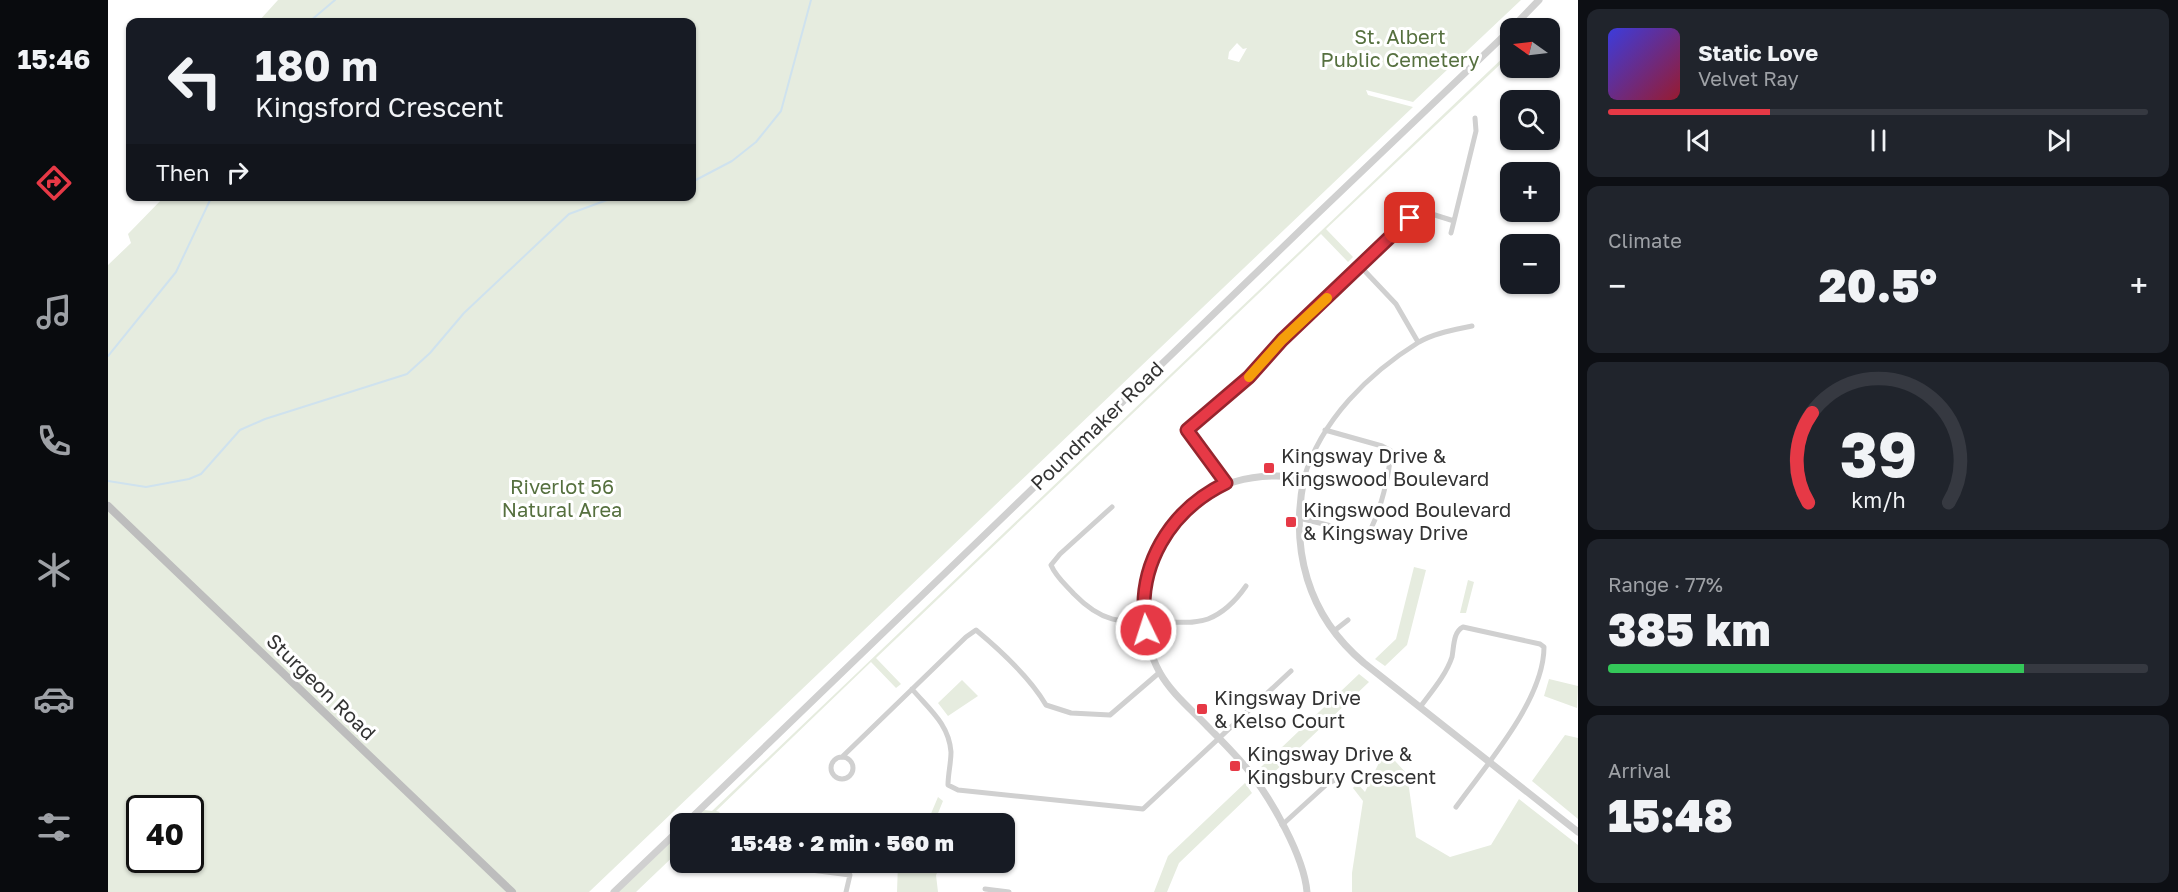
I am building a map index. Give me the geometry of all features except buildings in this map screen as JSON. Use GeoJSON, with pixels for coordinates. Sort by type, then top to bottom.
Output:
{"type":"FeatureCollection","features":[{"type":"Feature","properties":{"kind":"main road","name":"Sturgeon Road"},"geometry":{"type":"LineString","coordinates":[[108,506],[512,892]]}},
{"type":"Feature","properties":{"kind":"street","name":"Poundmaker Road"},"geometry":{"type":"LineString","coordinates":[[1522,18],[1539,0]]}},
{"type":"Feature","properties":{"kind":"street","name":"Poundmaker Road"},"geometry":{"type":"LineString","coordinates":[[696,813],[1500,39]]}},
{"type":"Feature","properties":{"kind":"street"},"geometry":{"type":"LineString","coordinates":[[1450,233],[1476,131],[1475,118]]}},
{"type":"Feature","properties":{"kind":"street"},"geometry":{"type":"LineString","coordinates":[[1226,483],[1187,430],[1236,390],[1282,340],[1419,210],[1454,221]]}},
{"type":"Feature","properties":{"kind":"street"},"geometry":{"type":"LineString","coordinates":[[1360,266],[1396,304],[1418,342]]}},
{"type":"Feature","properties":{"kind":"street"},"geometry":{"type":"LineString","coordinates":[[1472,326],[1445,331],[1418,342],[1380,371],[1350,400],[1325,430],[1304,477],[1299,518],[1300,551],[1304,570],[1322,614],[1354,655],[1578,832]]}},
{"type":"Feature","properties":{"kind":"street"},"geometry":{"type":"LineString","coordinates":[[1299,518],[1356,532],[1370,531],[1375,521],[1391,451],[1382,446],[1325,430]]}},
{"type":"Feature","properties":{"kind":"street"},"geometry":{"type":"LineString","coordinates":[[1304,477],[1261,476],[1226,483],[1206,494],[1188,508],[1160,543],[1151,564],[1146,586],[1145,622],[1160,672],[1176,693],[1248,770],[1282,825],[1299,855],[1307,892]]}},
{"type":"Feature","properties":{"kind":"street"},"geometry":{"type":"LineString","coordinates":[[1112,507],[1051,565],[1055,575],[1092,611],[1113,620],[1145,622],[1207,619],[1219,613],[1246,586]]}},
{"type":"Feature","properties":{"kind":"street"},"geometry":{"type":"LineString","coordinates":[[1334,631],[1348,620]]}},
{"type":"Feature","properties":{"kind":"street"},"geometry":{"type":"LineString","coordinates":[[1421,706],[1444,674],[1451,658],[1456,634],[1463,627],[1540,644],[1544,647],[1544,659],[1528,704],[1512,732],[1456,807]]}},
{"type":"Feature","properties":{"kind":"street"},"geometry":{"type":"LineString","coordinates":[[842,757],[849,759],[852,766],[849,776],[842,779],[833,774],[831,768],[833,761],[842,757],[976,630],[990,641],[1037,691],[1046,705],[1071,713],[1110,716],[1160,672]]}},
{"type":"Feature","properties":{"kind":"street"},"geometry":{"type":"LineString","coordinates":[[912,689],[940,719],[946,730],[951,754],[948,785],[958,790],[1143,809],[1291,671]]}},
{"type":"Feature","properties":{"kind":"street"},"geometry":{"type":"LineString","coordinates":[[1282,825],[1327,784],[1343,776]]}},
{"type":"Feature","properties":{"kind":"street"},"geometry":{"type":"LineString","coordinates":[[614,892],[670,839]]}},
{"type":"Feature","properties":{"kind":"street"},"geometry":{"type":"LineString","coordinates":[[842,873],[850,874],[846,892]]}},
{"type":"Feature","properties":{"kind":"street"},"geometry":{"type":"LineString","coordinates":[[985,889],[1009,892]]}},
{"type":"Feature","properties":{"kind":"green space","name":"Riverlot 56 Natural Area"},"geometry":{"type":"Polygon","coordinates":[[[278,0],[1521,0],[1413,102],[1366,90],[1368,95],[1413,107],[589,892],[108,892],[108,265],[131,243],[128,234],[160,201],[696,201],[696,18],[262,18],[278,0]],[[1237,43],[1229,52],[1228,59],[1239,62],[1247,48],[1243,49],[1237,43]]]}},
{"type":"Feature","properties":{"kind":"green space"},"geometry":{"type":"Polygon","coordinates":[[[1500,61],[1500,64],[1326,229],[1353,257],[1348,262],[1321,234],[876,658],[901,684],[896,688],[871,662],[716,811],[719,813],[701,813],[704,810],[712,811],[1500,61]]]}},
{"type":"Feature","properties":{"kind":"green space"},"geometry":{"type":"Polygon","coordinates":[[[1414,567],[1426,570],[1407,645],[1385,666],[1375,659],[1396,639],[1414,567]]]}},
{"type":"Feature","properties":{"kind":"green space"},"geometry":{"type":"Polygon","coordinates":[[[1468,580],[1474,582],[1466,613],[1460,613],[1468,580]]]}},
{"type":"Feature","properties":{"kind":"green space"},"geometry":{"type":"Polygon","coordinates":[[[1359,674],[1369,682],[1268,778],[1261,767],[1359,674]]]}},
{"type":"Feature","properties":{"kind":"green space"},"geometry":{"type":"Polygon","coordinates":[[[1549,679],[1578,686],[1577,708],[1544,696],[1549,679]]]}},
{"type":"Feature","properties":{"kind":"green space"},"geometry":{"type":"Polygon","coordinates":[[[962,680],[978,696],[948,716],[938,703],[962,680]]]}},
{"type":"Feature","properties":{"kind":"green space"},"geometry":{"type":"Polygon","coordinates":[[[1565,735],[1578,738],[1578,819],[1532,781],[1565,735]]]}},
{"type":"Feature","properties":{"kind":"green space"},"geometry":{"type":"Polygon","coordinates":[[[1385,750],[1407,774],[1416,837],[1450,857],[1491,845],[1519,799],[1578,845],[1578,892],[1352,892],[1352,873],[1363,801],[1353,788],[1357,783],[1365,792],[1385,750]]]}},
{"type":"Feature","properties":{"kind":"green space"},"geometry":{"type":"Polygon","coordinates":[[[1245,783],[1252,793],[1179,863],[1167,892],[1154,892],[1168,856],[1245,783]]]}},
{"type":"Feature","properties":{"kind":"green space"},"geometry":{"type":"Polygon","coordinates":[[[938,797],[943,801],[938,813],[931,813],[938,797]]]}},
{"type":"Feature","properties":{"kind":"green space"},"geometry":{"type":"Polygon","coordinates":[[[670,842],[670,860],[636,892],[618,892],[670,842]]]}},
{"type":"Feature","properties":{"kind":"green space"},"geometry":{"type":"Polygon","coordinates":[[[898,873],[937,873],[938,892],[897,892],[898,873]]]}},
{"type":"Feature","properties":{"kind":"waterway"},"geometry":{"type":"LineString","coordinates":[[314,18],[335,0]]}},
{"type":"Feature","properties":{"kind":"waterway"},"geometry":{"type":"LineString","coordinates":[[696,180],[732,161],[756,142],[781,111],[811,0]]}},
{"type":"Feature","properties":{"kind":"waterway"},"geometry":{"type":"LineString","coordinates":[[108,356],[176,272],[210,201]]}},
{"type":"Feature","properties":{"kind":"waterway"},"geometry":{"type":"LineString","coordinates":[[108,481],[146,487],[189,479],[201,474],[240,430],[265,419],[407,374],[430,353],[464,313],[569,214],[604,201]]}},
{"type":"Feature","properties":{"kind":"slow traffic"},"geometry":{"type":"LineString","coordinates":[[1249,377],[1282,340],[1327,298]]}},
{"type":"Feature","properties":{"kind":"place","name":"Kingsway Drive & Kingswood Boulevard"},"geometry":{"type":"Point","coordinates":[1269,468]}},
{"type":"Feature","properties":{"kind":"place","name":"Kingswood Boulevard & Kingsway Drive"},"geometry":{"type":"Point","coordinates":[1291,522]}},
{"type":"Feature","properties":{"kind":"place","name":"Kingsway Drive & Kelso Court"},"geometry":{"type":"Point","coordinates":[1202,709]}},
{"type":"Feature","properties":{"kind":"place","name":"Kingsway Drive & Kingsbury Crescent"},"geometry":{"type":"Point","coordinates":[1235,766]}},
{"type":"Feature","properties":{"kind":"route"},"geometry":{"type":"LineString","coordinates":[[1146,630],[1144,597],[1151,564],[1160,543],[1188,508],[1206,494],[1226,483],[1187,430],[1236,390],[1282,340],[1410,218]]}},
{"type":"Feature","properties":{"kind":"park label","name":"St. Albert Public Cemetery"},"geometry":{"type":"Point","coordinates":[1400,48]}}]}
